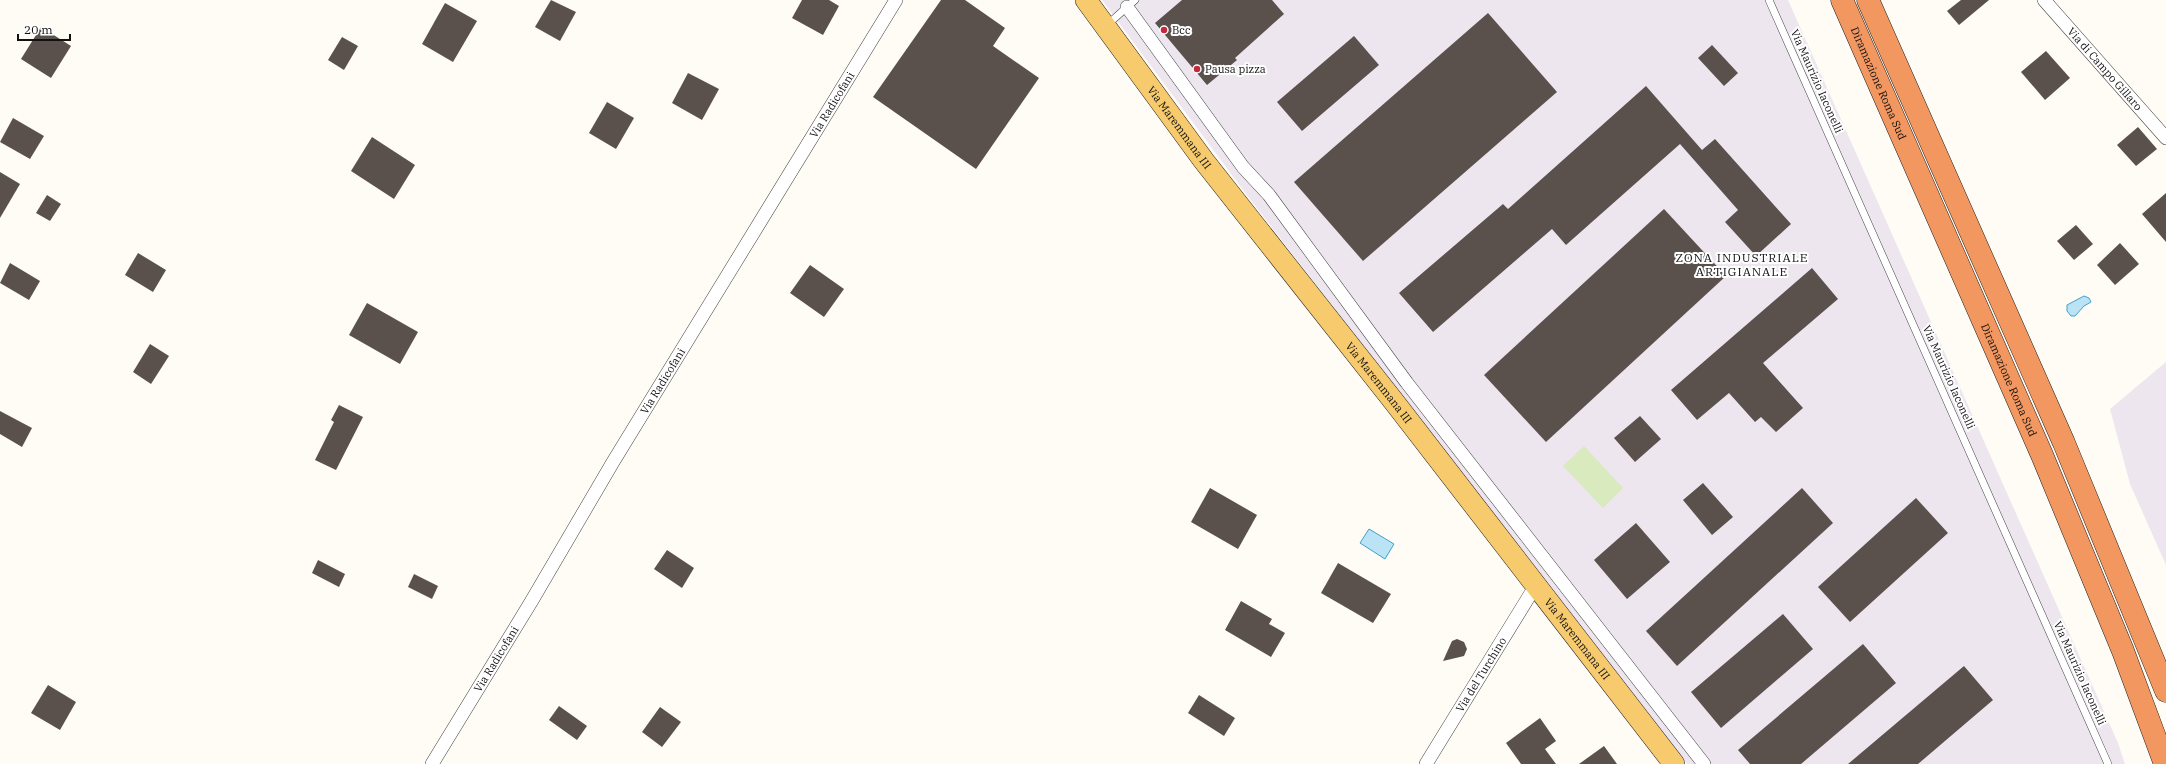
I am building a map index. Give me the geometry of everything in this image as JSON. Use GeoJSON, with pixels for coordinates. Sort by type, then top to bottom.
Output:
{"type":"FeatureCollection","features":[{"type":"Feature","properties":{"kind":"highway","name":"Diramazione Roma Sud"},"geometry":{"type":"LineString","coordinates":[[1842,0],[2042,455],[2136,684],[2165,764]]}},
{"type":"Feature","properties":{"kind":"highway"},"geometry":{"type":"LineString","coordinates":[[1868,0],[2067,450],[2166,692]]}},
{"type":"Feature","properties":{"kind":"main road","name":"Via Maremmana III"},"geometry":{"type":"LineString","coordinates":[[1086,0],[1204,161],[1674,764]]}},
{"type":"Feature","properties":{"kind":"street","name":"Via Radicofani"},"geometry":{"type":"LineString","coordinates":[[432,764],[531,602],[613,462],[896,0]]}},
{"type":"Feature","properties":{"kind":"street","name":"Via di Campo Gillaro"},"geometry":{"type":"LineString","coordinates":[[2044,0],[2166,138]]}},
{"type":"Feature","properties":{"kind":"street"},"geometry":{"type":"LineString","coordinates":[[1131,3],[1243,167],[1269,196],[1407,383],[1704,764]]}},
{"type":"Feature","properties":{"kind":"street","name":"Via del Turchino"},"geometry":{"type":"LineString","coordinates":[[1426,764],[1536,585]]}},
{"type":"Feature","properties":{"kind":"lane","name":"Via Maurizio Iaconelli"},"geometry":{"type":"LineString","coordinates":[[1769,0],[2108,764]]}},
{"type":"Feature","properties":{"kind":"lane"},"geometry":{"type":"LineString","coordinates":[[1105,27],[1131,3]]}},
{"type":"Feature","properties":{"kind":"shaded area"},"geometry":{"type":"Polygon","coordinates":[[[1102,0],[1788,0],[2118,743],[2125,764],[1687,764],[1246,194],[1102,0]]]}},
{"type":"Feature","properties":{"kind":"shaded area"},"geometry":{"type":"Polygon","coordinates":[[[2166,362],[2166,565],[2130,484],[2110,409],[2166,362]]]}},
{"type":"Feature","properties":{"kind":"green space"},"geometry":{"type":"Polygon","coordinates":[[[1584,446],[1623,488],[1603,508],[1563,466],[1584,446]]]}},
{"type":"Feature","properties":{"kind":"water"},"geometry":{"type":"Polygon","coordinates":[[[2084,296],[2089,298],[2091,302],[2084,306],[2075,316],[2071,316],[2067,311],[2067,305],[2084,296]]]}},
{"type":"Feature","properties":{"kind":"water"},"geometry":{"type":"Polygon","coordinates":[[[1369,529],[1394,544],[1385,559],[1360,543],[1369,529]]]}},
{"type":"Feature","properties":{"kind":"building"},"geometry":{"type":"Polygon","coordinates":[[[551,0],[576,12],[560,41],[535,27],[551,0]]]}},
{"type":"Feature","properties":{"kind":"building"},"geometry":{"type":"Polygon","coordinates":[[[802,0],[829,0],[839,6],[823,35],[792,18],[802,0]]]}},
{"type":"Feature","properties":{"kind":"building"},"geometry":{"type":"Polygon","coordinates":[[[941,0],[965,0],[1005,28],[993,46],[1039,78],[976,169],[873,97],[941,0]]]}},
{"type":"Feature","properties":{"kind":"building"},"geometry":{"type":"Polygon","coordinates":[[[1182,0],[1272,0],[1284,14],[1235,58],[1237,60],[1207,85],[1155,23],[1182,0]]]}},
{"type":"Feature","properties":{"kind":"building"},"geometry":{"type":"Polygon","coordinates":[[[1961,0],[1989,0],[1959,25],[1947,11],[1961,0]]]}},
{"type":"Feature","properties":{"kind":"building"},"geometry":{"type":"Polygon","coordinates":[[[445,3],[477,21],[453,62],[422,44],[445,3]]]}},
{"type":"Feature","properties":{"kind":"building"},"geometry":{"type":"Polygon","coordinates":[[[1488,13],[1557,92],[1363,261],[1294,182],[1488,13]]]}},
{"type":"Feature","properties":{"kind":"building"},"geometry":{"type":"Polygon","coordinates":[[[41,27],[71,46],[51,78],[21,59],[41,27]]]}},
{"type":"Feature","properties":{"kind":"building"},"geometry":{"type":"Polygon","coordinates":[[[1354,36],[1379,65],[1302,131],[1277,102],[1354,36]]]}},
{"type":"Feature","properties":{"kind":"building"},"geometry":{"type":"Polygon","coordinates":[[[342,37],[358,46],[344,70],[328,60],[342,37]]]}},
{"type":"Feature","properties":{"kind":"building"},"geometry":{"type":"Polygon","coordinates":[[[1712,45],[1738,73],[1724,86],[1698,58],[1712,45]]]}},
{"type":"Feature","properties":{"kind":"building"},"geometry":{"type":"Polygon","coordinates":[[[2046,51],[2070,78],[2045,100],[2021,72],[2046,51]]]}},
{"type":"Feature","properties":{"kind":"building"},"geometry":{"type":"Polygon","coordinates":[[[688,73],[719,89],[702,120],[672,103],[688,73]]]}},
{"type":"Feature","properties":{"kind":"building"},"geometry":{"type":"Polygon","coordinates":[[[1646,86],[1702,150],[1715,139],[1791,224],[1756,256],[1725,222],[1738,210],[1680,144],[1566,245],[1552,229],[1433,332],[1399,293],[1503,204],[1508,209],[1646,86]]]}},
{"type":"Feature","properties":{"kind":"building"},"geometry":{"type":"Polygon","coordinates":[[[607,102],[634,118],[616,149],[589,133],[607,102]]]}},
{"type":"Feature","properties":{"kind":"building"},"geometry":{"type":"Polygon","coordinates":[[[13,118],[44,136],[30,159],[0,142],[13,118]]]}},
{"type":"Feature","properties":{"kind":"building"},"geometry":{"type":"Polygon","coordinates":[[[2138,127],[2157,149],[2136,166],[2117,145],[2138,127]]]}},
{"type":"Feature","properties":{"kind":"building"},"geometry":{"type":"Polygon","coordinates":[[[372,137],[415,165],[394,199],[351,171],[372,137]]]}},
{"type":"Feature","properties":{"kind":"building"},"geometry":{"type":"Polygon","coordinates":[[[0,172],[20,184],[0,218],[0,172]]]}},
{"type":"Feature","properties":{"kind":"building"},"geometry":{"type":"Polygon","coordinates":[[[2166,193],[2166,242],[2142,214],[2166,193]]]}},
{"type":"Feature","properties":{"kind":"building"},"geometry":{"type":"Polygon","coordinates":[[[47,195],[61,204],[50,221],[36,213],[47,195]]]}},
{"type":"Feature","properties":{"kind":"building"},"geometry":{"type":"Polygon","coordinates":[[[1664,209],[1726,276],[1546,442],[1484,375],[1664,209]]]}},
{"type":"Feature","properties":{"kind":"building"},"geometry":{"type":"Polygon","coordinates":[[[2076,225],[2093,244],[2074,260],[2057,241],[2076,225]]]}},
{"type":"Feature","properties":{"kind":"building"},"geometry":{"type":"Polygon","coordinates":[[[2120,243],[2139,264],[2115,285],[2097,265],[2120,243]]]}},
{"type":"Feature","properties":{"kind":"building"},"geometry":{"type":"Polygon","coordinates":[[[138,253],[166,270],[153,292],[125,275],[138,253]]]}},
{"type":"Feature","properties":{"kind":"building"},"geometry":{"type":"Polygon","coordinates":[[[10,263],[40,281],[29,300],[0,283],[10,263]]]}},
{"type":"Feature","properties":{"kind":"building"},"geometry":{"type":"Polygon","coordinates":[[[810,265],[844,289],[824,317],[790,293],[810,265]]]}},
{"type":"Feature","properties":{"kind":"building"},"geometry":{"type":"Polygon","coordinates":[[[1812,268],[1838,299],[1763,363],[1803,408],[1776,432],[1761,417],[1755,422],[1729,393],[1697,420],[1671,390],[1812,268]]]}},
{"type":"Feature","properties":{"kind":"building"},"geometry":{"type":"Polygon","coordinates":[[[367,303],[418,332],[400,364],[349,335],[367,303]]]}},
{"type":"Feature","properties":{"kind":"building"},"geometry":{"type":"Polygon","coordinates":[[[150,344],[169,356],[151,384],[133,372],[150,344]]]}},
{"type":"Feature","properties":{"kind":"building"},"geometry":{"type":"Polygon","coordinates":[[[339,405],[363,417],[336,470],[315,460],[334,422],[331,420],[339,405]]]}},
{"type":"Feature","properties":{"kind":"building"},"geometry":{"type":"Polygon","coordinates":[[[0,411],[32,428],[22,447],[0,434],[0,411]]]}},
{"type":"Feature","properties":{"kind":"building"},"geometry":{"type":"Polygon","coordinates":[[[1640,416],[1661,439],[1635,462],[1614,438],[1640,416]]]}},
{"type":"Feature","properties":{"kind":"building"},"geometry":{"type":"Polygon","coordinates":[[[1703,483],[1733,517],[1712,535],[1683,500],[1703,483]]]}},
{"type":"Feature","properties":{"kind":"building"},"geometry":{"type":"Polygon","coordinates":[[[1210,488],[1257,515],[1238,549],[1191,522],[1210,488]]]}},
{"type":"Feature","properties":{"kind":"building"},"geometry":{"type":"Polygon","coordinates":[[[1802,488],[1833,523],[1677,666],[1646,631],[1802,488]]]}},
{"type":"Feature","properties":{"kind":"building"},"geometry":{"type":"Polygon","coordinates":[[[1916,498],[1948,533],[1850,622],[1818,587],[1916,498]]]}},
{"type":"Feature","properties":{"kind":"building"},"geometry":{"type":"Polygon","coordinates":[[[1636,523],[1670,562],[1627,599],[1594,560],[1636,523]]]}},
{"type":"Feature","properties":{"kind":"building"},"geometry":{"type":"Polygon","coordinates":[[[667,550],[694,568],[682,588],[654,569],[667,550]]]}},
{"type":"Feature","properties":{"kind":"building"},"geometry":{"type":"Polygon","coordinates":[[[318,560],[345,574],[339,587],[312,573],[318,560]]]}},
{"type":"Feature","properties":{"kind":"building"},"geometry":{"type":"Polygon","coordinates":[[[1338,563],[1391,594],[1373,623],[1321,593],[1338,563]]]}},
{"type":"Feature","properties":{"kind":"building"},"geometry":{"type":"Polygon","coordinates":[[[414,574],[438,586],[432,599],[408,587],[414,574]]]}},
{"type":"Feature","properties":{"kind":"building"},"geometry":{"type":"Polygon","coordinates":[[[1241,601],[1272,619],[1269,624],[1285,633],[1271,657],[1225,630],[1241,601]]]}},
{"type":"Feature","properties":{"kind":"building"},"geometry":{"type":"Polygon","coordinates":[[[1783,614],[1813,649],[1721,728],[1691,692],[1783,614]]]}},
{"type":"Feature","properties":{"kind":"building"},"geometry":{"type":"Polygon","coordinates":[[[1457,639],[1464,642],[1467,649],[1464,656],[1443,661],[1452,641],[1457,639]]]}},
{"type":"Feature","properties":{"kind":"building"},"geometry":{"type":"Polygon","coordinates":[[[1863,644],[1896,683],[1801,764],[1750,764],[1738,750],[1863,644]]]}},
{"type":"Feature","properties":{"kind":"building"},"geometry":{"type":"Polygon","coordinates":[[[1964,666],[1993,700],[1918,764],[1848,764],[1964,666]]]}},
{"type":"Feature","properties":{"kind":"building"},"geometry":{"type":"Polygon","coordinates":[[[48,685],[76,702],[60,730],[31,713],[48,685]]]}},
{"type":"Feature","properties":{"kind":"building"},"geometry":{"type":"Polygon","coordinates":[[[1199,695],[1235,718],[1224,736],[1188,713],[1199,695]]]}},
{"type":"Feature","properties":{"kind":"building"},"geometry":{"type":"Polygon","coordinates":[[[559,706],[587,726],[577,740],[549,720],[559,706]]]}},
{"type":"Feature","properties":{"kind":"building"},"geometry":{"type":"Polygon","coordinates":[[[660,707],[681,722],[662,747],[642,732],[660,707]]]}},
{"type":"Feature","properties":{"kind":"building"},"geometry":{"type":"Polygon","coordinates":[[[1540,718],[1556,741],[1545,749],[1556,764],[1521,764],[1506,743],[1540,718]]]}},
{"type":"Feature","properties":{"kind":"building"},"geometry":{"type":"Polygon","coordinates":[[[1604,746],[1617,764],[1579,764],[1604,746]]]}},
{"type":"Feature","properties":{"kind":"place","name":"Bcc"},"geometry":{"type":"Point","coordinates":[1164,30]}},
{"type":"Feature","properties":{"kind":"place","name":"Pausa pizza"},"geometry":{"type":"Point","coordinates":[1197,69]}},
{"type":"Feature","properties":{"kind":"district","name":"ZONA INDUSTRIALE ARTIGIANALE"},"geometry":{"type":"Point","coordinates":[1742,265]}}]}
